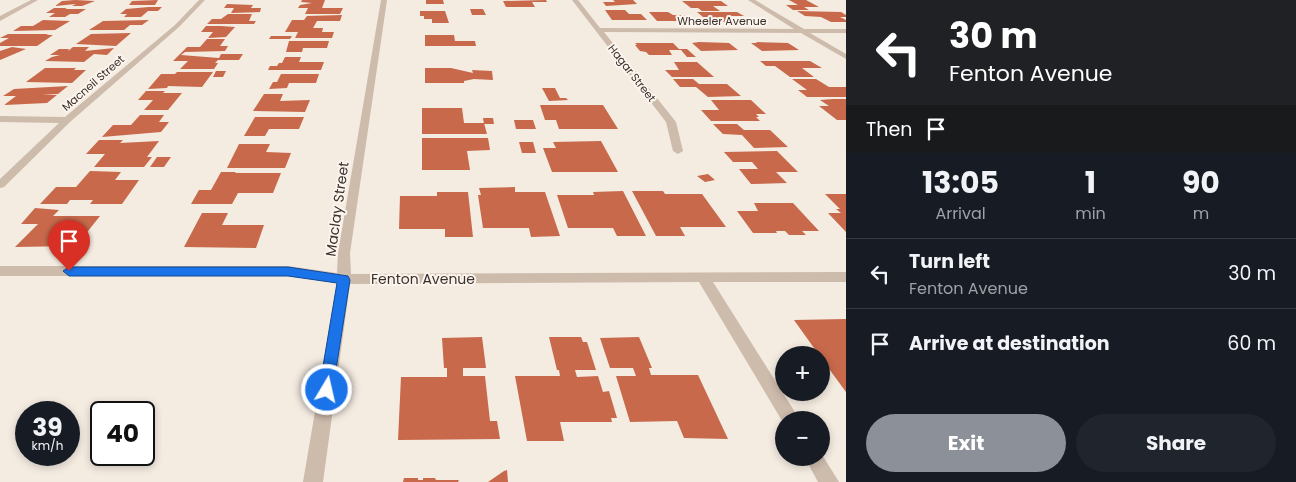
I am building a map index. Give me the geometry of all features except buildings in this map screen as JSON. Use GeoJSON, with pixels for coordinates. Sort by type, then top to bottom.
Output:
{"type":"FeatureCollection","features":[{"type":"Feature","properties":{"kind":"street"},"geometry":{"type":"LineString","coordinates":[[0,19],[35,0]]}},
{"type":"Feature","properties":{"kind":"street","name":"Macneil Street"},"geometry":{"type":"LineString","coordinates":[[0,185],[67,120],[177,26],[202,0]]}},
{"type":"Feature","properties":{"kind":"street","name":"Maclay Street"},"geometry":{"type":"LineString","coordinates":[[313,482],[344,280],[344,253],[384,0]]}},
{"type":"Feature","properties":{"kind":"street","name":"Hagar Street"},"geometry":{"type":"LineString","coordinates":[[575,0],[671,122],[678,151]]}},
{"type":"Feature","properties":{"kind":"street"},"geometry":{"type":"LineString","coordinates":[[751,0],[846,58]]}},
{"type":"Feature","properties":{"kind":"street","name":"Wheeler Avenue"},"geometry":{"type":"LineString","coordinates":[[598,30],[846,31]]}},
{"type":"Feature","properties":{"kind":"street"},"geometry":{"type":"LineString","coordinates":[[0,119],[67,120]]}},
{"type":"Feature","properties":{"kind":"street","name":"Fenton Avenue"},"geometry":{"type":"LineString","coordinates":[[0,271],[288,271],[344,280],[846,277]]}},
{"type":"Feature","properties":{"kind":"street"},"geometry":{"type":"LineString","coordinates":[[703,278],[785,411]]}},
{"type":"Feature","properties":{"kind":"street"},"geometry":{"type":"LineString","coordinates":[[819,466],[829,482]]}},
{"type":"Feature","properties":{"kind":"route"},"geometry":{"type":"LineString","coordinates":[[69,271],[288,271],[344,280],[327,390]]}}]}
